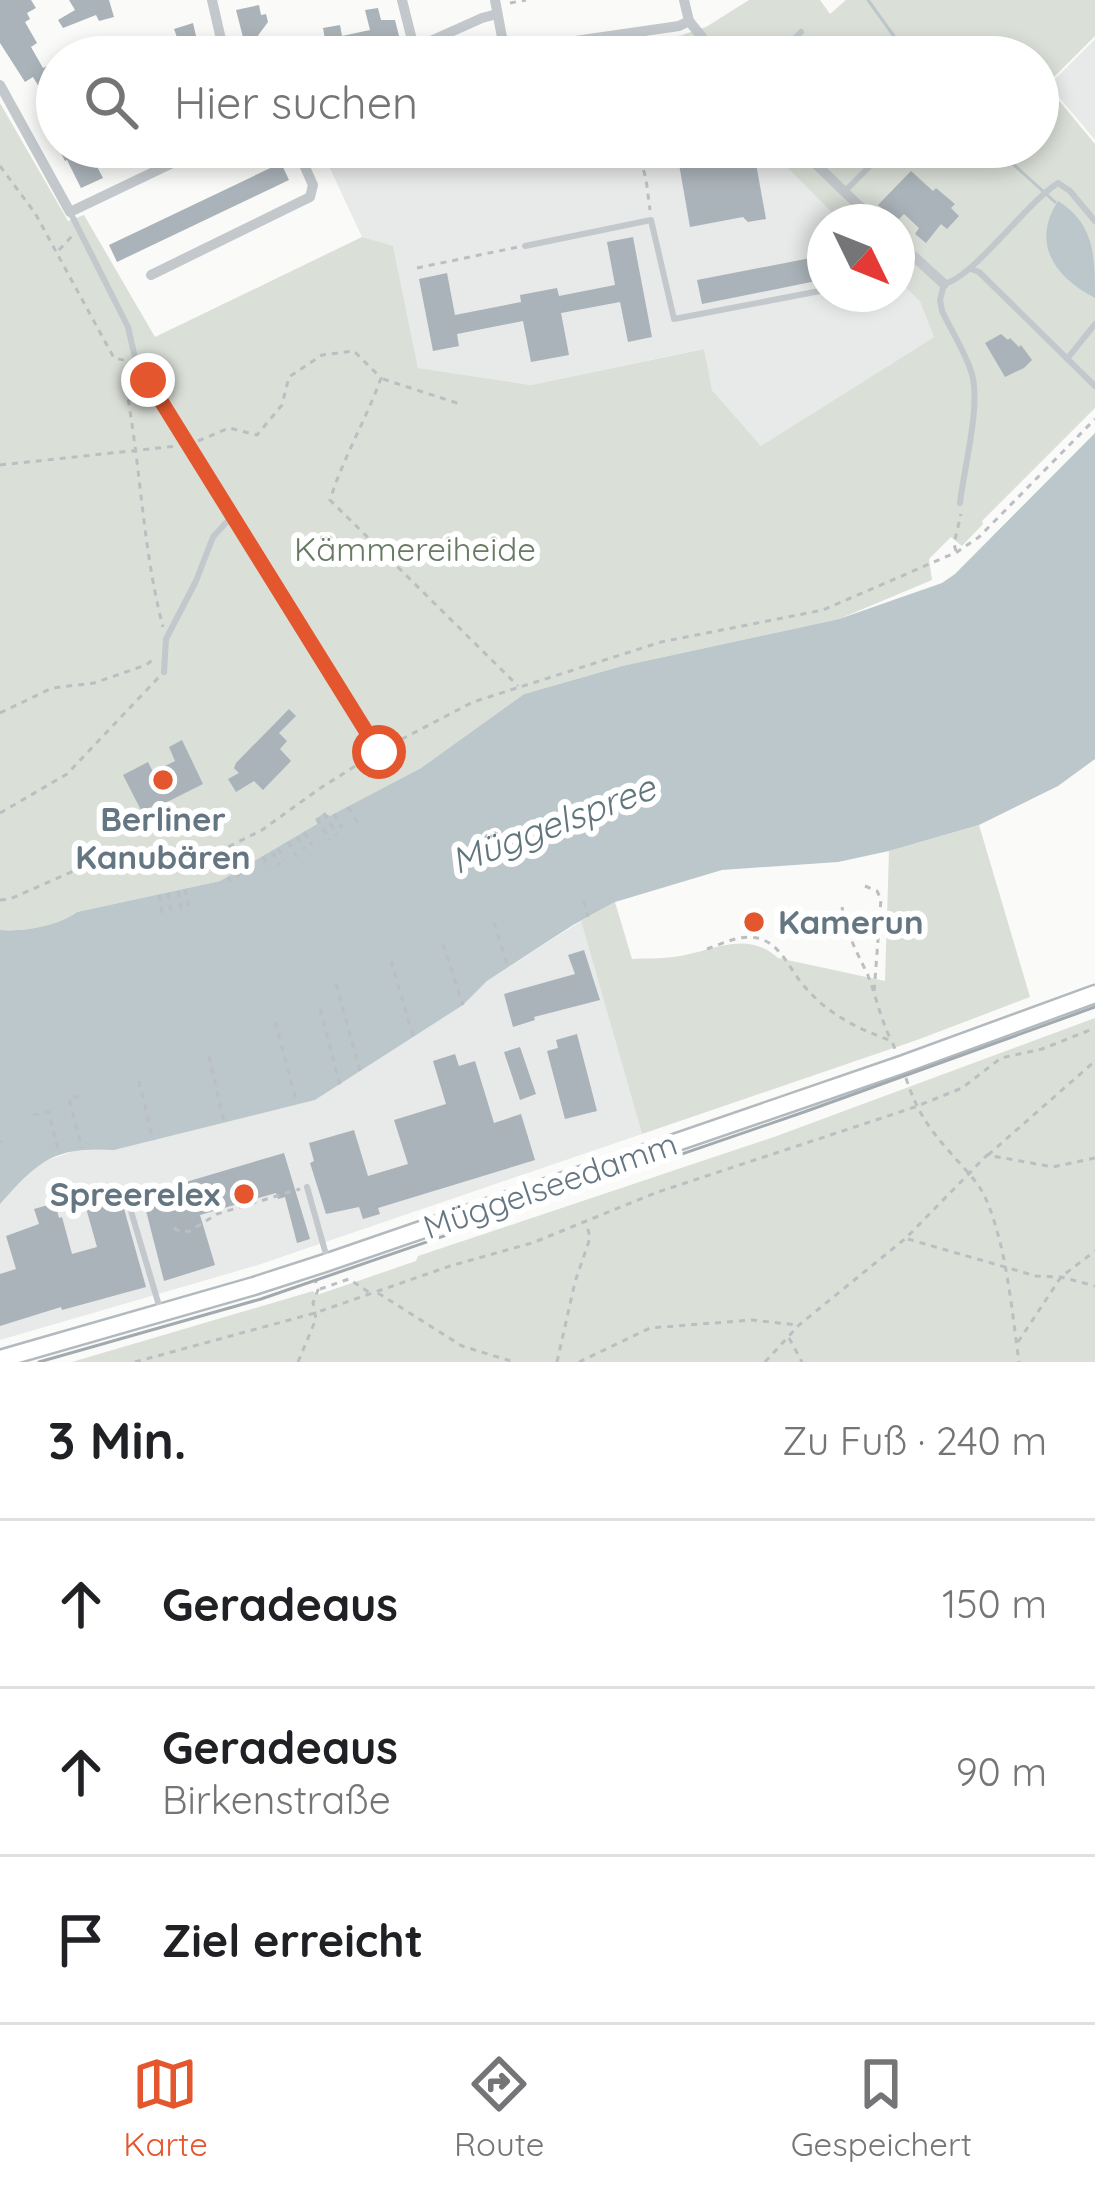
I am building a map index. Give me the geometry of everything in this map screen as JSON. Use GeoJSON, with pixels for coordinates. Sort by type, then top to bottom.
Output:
{"type":"FeatureCollection","features":[{"type":"Feature","properties":{"kind":"main road","name":"Müggelseedamm"},"geometry":{"type":"LineString","coordinates":[[0,1359],[328,1262],[1095,994]]}},
{"type":"Feature","properties":{"kind":"street"},"geometry":{"type":"LineString","coordinates":[[212,0],[220,36]]}},
{"type":"Feature","properties":{"kind":"street"},"geometry":{"type":"LineString","coordinates":[[402,0],[411,36]]}},
{"type":"Feature","properties":{"kind":"street"},"geometry":{"type":"LineString","coordinates":[[684,0],[689,21],[701,36]]}},
{"type":"Feature","properties":{"kind":"street"},"geometry":{"type":"LineString","coordinates":[[441,36],[482,18],[496,6],[502,36]]}},
{"type":"Feature","properties":{"kind":"street"},"geometry":{"type":"LineString","coordinates":[[610,36],[689,21]]}},
{"type":"Feature","properties":{"kind":"street"},"geometry":{"type":"LineString","coordinates":[[0,85],[36,153]]}},
{"type":"Feature","properties":{"kind":"street"},"geometry":{"type":"LineString","coordinates":[[44,168],[70,212],[162,168]]}},
{"type":"Feature","properties":{"kind":"street"},"geometry":{"type":"LineString","coordinates":[[151,275],[310,197],[314,185],[306,168]]}},
{"type":"Feature","properties":{"kind":"street"},"geometry":{"type":"LineString","coordinates":[[819,168],[856,204]]}},
{"type":"Feature","properties":{"kind":"street"},"geometry":{"type":"LineString","coordinates":[[915,257],[944,284]]}},
{"type":"Feature","properties":{"kind":"lane"},"geometry":{"type":"LineString","coordinates":[[797,36],[801,32]]}},
{"type":"Feature","properties":{"kind":"lane"},"geometry":{"type":"LineString","coordinates":[[843,192],[868,168]]}},
{"type":"Feature","properties":{"kind":"lane"},"geometry":{"type":"LineString","coordinates":[[961,502],[974,390],[971,372],[942,311],[944,284],[957,281],[1058,183],[1095,221]]}},
{"type":"Feature","properties":{"kind":"lane"},"geometry":{"type":"LineString","coordinates":[[70,212],[128,327],[136,362],[233,515],[213,537],[166,639],[164,671]]}},
{"type":"Feature","properties":{"kind":"lane"},"geometry":{"type":"LineString","coordinates":[[525,246],[651,220],[674,320],[807,294]]}},
{"type":"Feature","properties":{"kind":"lane"},"geometry":{"type":"LineString","coordinates":[[970,269],[979,272],[1095,386]]}},
{"type":"Feature","properties":{"kind":"lane"},"geometry":{"type":"LineString","coordinates":[[1067,359],[1095,324]]}},
{"type":"Feature","properties":{"kind":"lane"},"geometry":{"type":"LineString","coordinates":[[307,1187],[328,1262]]}},
{"type":"Feature","properties":{"kind":"lane"},"geometry":{"type":"LineString","coordinates":[[128,1202],[161,1312]]}},
{"type":"Feature","properties":{"kind":"path"},"geometry":{"type":"LineString","coordinates":[[496,6],[526,0]]}},
{"type":"Feature","properties":{"kind":"path"},"geometry":{"type":"LineString","coordinates":[[0,166],[35,213],[114,358],[136,362]]}},
{"type":"Feature","properties":{"kind":"path"},"geometry":{"type":"LineString","coordinates":[[643,168],[651,220]]}},
{"type":"Feature","properties":{"kind":"path"},"geometry":{"type":"LineString","coordinates":[[57,251],[79,230]]}},
{"type":"Feature","properties":{"kind":"path"},"geometry":{"type":"LineString","coordinates":[[416,268],[525,246]]}},
{"type":"Feature","properties":{"kind":"path"},"geometry":{"type":"LineString","coordinates":[[0,465],[190,444],[229,428],[257,435],[282,405],[289,376],[322,355],[353,351],[381,378],[463,405]]}},
{"type":"Feature","properties":{"kind":"path"},"geometry":{"type":"LineString","coordinates":[[381,378],[330,500],[519,687]]}},
{"type":"Feature","properties":{"kind":"path"},"geometry":{"type":"LineString","coordinates":[[148,380],[127,393],[152,585],[166,639]]}},
{"type":"Feature","properties":{"kind":"path"},"geometry":{"type":"LineString","coordinates":[[0,900],[110,855],[214,854],[262,830],[379,752],[473,702],[661,642],[823,610],[957,553],[979,537],[1095,419]]}},
{"type":"Feature","properties":{"kind":"path"},"geometry":{"type":"LineString","coordinates":[[957,553],[954,544],[961,502]]}},
{"type":"Feature","properties":{"kind":"path"},"geometry":{"type":"LineString","coordinates":[[233,515],[379,752]]}},
{"type":"Feature","properties":{"kind":"path"},"geometry":{"type":"LineString","coordinates":[[0,713],[52,688],[94,683],[155,658],[166,658]]}},
{"type":"Feature","properties":{"kind":"path"},"geometry":{"type":"LineString","coordinates":[[0,813],[67,774],[164,671]]}},
{"type":"Feature","properties":{"kind":"path"},"geometry":{"type":"LineString","coordinates":[[348,807],[357,822]]}},
{"type":"Feature","properties":{"kind":"path"},"geometry":{"type":"LineString","coordinates":[[325,813],[337,835]]}},
{"type":"Feature","properties":{"kind":"path"},"geometry":{"type":"LineString","coordinates":[[334,814],[342,828]]}},
{"type":"Feature","properties":{"kind":"path"},"geometry":{"type":"LineString","coordinates":[[317,818],[330,840]]}},
{"type":"Feature","properties":{"kind":"path"},"geometry":{"type":"LineString","coordinates":[[304,832],[312,845]]}},
{"type":"Feature","properties":{"kind":"path"},"geometry":{"type":"LineString","coordinates":[[297,836],[305,849]]}},
{"type":"Feature","properties":{"kind":"path"},"geometry":{"type":"LineString","coordinates":[[288,842],[297,857]]}},
{"type":"Feature","properties":{"kind":"path"},"geometry":{"type":"LineString","coordinates":[[275,850],[282,862]]}},
{"type":"Feature","properties":{"kind":"path"},"geometry":{"type":"LineString","coordinates":[[263,857],[269,868]]}},
{"type":"Feature","properties":{"kind":"path"},"geometry":{"type":"LineString","coordinates":[[245,867],[251,877]]}},
{"type":"Feature","properties":{"kind":"path"},"geometry":{"type":"LineString","coordinates":[[236,872],[242,882]]}},
{"type":"Feature","properties":{"kind":"path"},"geometry":{"type":"LineString","coordinates":[[228,877],[234,886]]}},
{"type":"Feature","properties":{"kind":"path"},"geometry":{"type":"LineString","coordinates":[[865,886],[877,891],[881,899],[874,995]]}},
{"type":"Feature","properties":{"kind":"path"},"geometry":{"type":"LineString","coordinates":[[185,889],[189,908]]}},
{"type":"Feature","properties":{"kind":"path"},"geometry":{"type":"LineString","coordinates":[[178,891],[181,910]]}},
{"type":"Feature","properties":{"kind":"path"},"geometry":{"type":"LineString","coordinates":[[168,893],[171,911]]}},
{"type":"Feature","properties":{"kind":"path"},"geometry":{"type":"LineString","coordinates":[[159,896],[162,913]]}},
{"type":"Feature","properties":{"kind":"path"},"geometry":{"type":"LineString","coordinates":[[584,901],[588,917]]}},
{"type":"Feature","properties":{"kind":"path"},"geometry":{"type":"LineString","coordinates":[[842,908],[848,936],[901,1065]]}},
{"type":"Feature","properties":{"kind":"path"},"geometry":{"type":"LineString","coordinates":[[494,923],[508,967]]}},
{"type":"Feature","properties":{"kind":"path"},"geometry":{"type":"LineString","coordinates":[[707,949],[739,938],[770,942],[822,1004],[846,1023],[892,1041]]}},
{"type":"Feature","properties":{"kind":"path"},"geometry":{"type":"LineString","coordinates":[[443,944],[463,1005]]}},
{"type":"Feature","properties":{"kind":"path"},"geometry":{"type":"LineString","coordinates":[[391,961],[413,1036]]}},
{"type":"Feature","properties":{"kind":"path"},"geometry":{"type":"LineString","coordinates":[[336,984],[360,1071]]}},
{"type":"Feature","properties":{"kind":"path"},"geometry":{"type":"LineString","coordinates":[[320,1009],[340,1085]]}},
{"type":"Feature","properties":{"kind":"path"},"geometry":{"type":"LineString","coordinates":[[274,1022],[297,1103]]}},
{"type":"Feature","properties":{"kind":"path"},"geometry":{"type":"LineString","coordinates":[[135,1362],[315,1313],[532,1243],[658,1192],[915,1107],[962,1088],[1001,1058],[1095,1028]]}},
{"type":"Feature","properties":{"kind":"path"},"geometry":{"type":"LineString","coordinates":[[209,1056],[224,1122]]}},
{"type":"Feature","properties":{"kind":"path"},"geometry":{"type":"LineString","coordinates":[[765,1362],[799,1325],[906,1238],[969,1172],[1095,1061]]}},
{"type":"Feature","properties":{"kind":"path"},"geometry":{"type":"LineString","coordinates":[[139,1081],[153,1140]]}},
{"type":"Feature","properties":{"kind":"path"},"geometry":{"type":"LineString","coordinates":[[908,1086],[915,1107],[969,1172],[988,1203],[1005,1268],[1019,1362]]}},
{"type":"Feature","properties":{"kind":"path"},"geometry":{"type":"LineString","coordinates":[[79,1096],[69,1099],[82,1148]]}},
{"type":"Feature","properties":{"kind":"path"},"geometry":{"type":"LineString","coordinates":[[34,1115],[49,1112],[58,1154]]}},
{"type":"Feature","properties":{"kind":"path"},"geometry":{"type":"LineString","coordinates":[[988,1155],[1053,1167],[1095,1158]]}},
{"type":"Feature","properties":{"kind":"path"},"geometry":{"type":"LineString","coordinates":[[174,1228],[190,1231],[217,1214],[307,1187]]}},
{"type":"Feature","properties":{"kind":"path"},"geometry":{"type":"LineString","coordinates":[[557,1362],[590,1238],[586,1222]]}},
{"type":"Feature","properties":{"kind":"path"},"geometry":{"type":"LineString","coordinates":[[906,1238],[1036,1276],[1095,1286]]}},
{"type":"Feature","properties":{"kind":"path"},"geometry":{"type":"LineString","coordinates":[[1017,1344],[1061,1277],[1095,1251]]}},
{"type":"Feature","properties":{"kind":"path"},"geometry":{"type":"LineString","coordinates":[[298,1362],[316,1318],[314,1278]]}},
{"type":"Feature","properties":{"kind":"path"},"geometry":{"type":"LineString","coordinates":[[318,1290],[350,1279],[462,1346],[514,1362]]}},
{"type":"Feature","properties":{"kind":"path"},"geometry":{"type":"LineString","coordinates":[[579,1362],[650,1328],[752,1319],[799,1325]]}},
{"type":"Feature","properties":{"kind":"path"},"geometry":{"type":"LineString","coordinates":[[789,1336],[802,1362]]}},
{"type":"Feature","properties":{"kind":"shaded area"},"geometry":{"type":"Polygon","coordinates":[[[1095,39],[1095,140],[1059,97],[1059,75],[1095,39]]]}},
{"type":"Feature","properties":{"kind":"shaded area"},"geometry":{"type":"Polygon","coordinates":[[[330,168],[788,168],[823,204],[807,204],[807,312],[915,312],[915,297],[934,337],[761,446],[712,390],[703,349],[531,385],[418,368],[393,247],[362,237],[330,168]]]}},
{"type":"Feature","properties":{"kind":"shaded area"},"geometry":{"type":"Polygon","coordinates":[[[581,921],[642,1134],[258,1265],[0,1340],[0,1204],[29,1172],[82,1148],[114,1150],[315,1100],[463,1005],[487,981],[581,921]]]}},
{"type":"Feature","properties":{"kind":"green space","name":"Kämmereiheide"},"geometry":{"type":"Polygon","coordinates":[[[749,0],[820,0],[830,14],[846,0],[1095,0],[1095,36],[1059,72],[1059,36],[682,35],[706,27],[749,0]]]}},
{"type":"Feature","properties":{"kind":"green space","name":"Kämmereiheide"},"geometry":{"type":"Polygon","coordinates":[[[1059,101],[1095,144],[1095,408],[962,546],[951,537],[929,559],[932,580],[839,619],[622,666],[524,694],[421,768],[329,817],[324,813],[315,819],[317,824],[220,881],[77,912],[40,927],[0,930],[0,103],[68,221],[84,215],[155,337],[362,237],[393,246],[418,368],[531,385],[704,349],[712,390],[761,446],[934,337],[915,297],[915,204],[823,204],[788,168],[1059,168],[1059,101]]]}},
{"type":"Feature","properties":{"kind":"green space"},"geometry":{"type":"Polygon","coordinates":[[[979,825],[1030,997],[642,1134],[581,921],[615,902],[632,959],[673,957],[740,943],[766,949],[778,958],[885,981],[889,851],[979,825]]]}},
{"type":"Feature","properties":{"kind":"green space"},"geometry":{"type":"Polygon","coordinates":[[[1095,1018],[1095,1362],[72,1362],[313,1291],[317,1295],[416,1261],[418,1256],[774,1137],[1095,1018]]]}},
{"type":"Feature","properties":{"kind":"water"},"geometry":{"type":"Polygon","coordinates":[[[1058,201],[1086,231],[1093,255],[1095,298],[1068,280],[1051,257],[1047,231],[1058,201]]]}},
{"type":"Feature","properties":{"kind":"water","name":"Müggelspree"},"geometry":{"type":"Polygon","coordinates":[[[1095,433],[1095,759],[1058,786],[979,825],[889,851],[838,862],[722,870],[615,902],[487,981],[463,1005],[315,1100],[114,1150],[62,1154],[37,1167],[0,1204],[0,930],[40,927],[77,912],[220,881],[317,824],[315,819],[324,813],[330,816],[421,768],[524,694],[622,666],[839,619],[942,583],[1095,433]]]}},
{"type":"Feature","properties":{"kind":"building"},"geometry":{"type":"Polygon","coordinates":[[[0,0],[31,0],[36,8],[27,13],[30,19],[25,22],[36,41],[31,47],[36,56],[36,82],[33,77],[25,82],[0,43],[0,0]]]}},
{"type":"Feature","properties":{"kind":"building"},"geometry":{"type":"Polygon","coordinates":[[[69,0],[109,0],[114,17],[99,21],[96,15],[63,28],[58,20],[75,10],[69,0]]]}},
{"type":"Feature","properties":{"kind":"building"},"geometry":{"type":"Polygon","coordinates":[[[259,5],[268,22],[258,36],[243,36],[236,10],[259,5]]]}},
{"type":"Feature","properties":{"kind":"building"},"geometry":{"type":"Polygon","coordinates":[[[378,8],[381,20],[395,20],[399,36],[342,36],[370,30],[365,10],[378,8]]]}},
{"type":"Feature","properties":{"kind":"building"},"geometry":{"type":"Polygon","coordinates":[[[193,23],[196,36],[177,36],[174,29],[193,23]]]}},
{"type":"Feature","properties":{"kind":"building"},"geometry":{"type":"Polygon","coordinates":[[[340,25],[342,36],[324,36],[323,28],[340,25]]]}},
{"type":"Feature","properties":{"kind":"building"},"geometry":{"type":"Polygon","coordinates":[[[71,168],[98,168],[103,178],[81,188],[71,168]]]}},
{"type":"Feature","properties":{"kind":"building"},"geometry":{"type":"Polygon","coordinates":[[[271,168],[283,168],[289,180],[117,262],[109,245],[271,168]]]}},
{"type":"Feature","properties":{"kind":"building"},"geometry":{"type":"Polygon","coordinates":[[[680,168],[757,168],[766,219],[748,222],[743,217],[690,227],[680,168]]]}},
{"type":"Feature","properties":{"kind":"building"},"geometry":{"type":"Polygon","coordinates":[[[911,171],[955,204],[951,208],[959,216],[947,229],[941,224],[926,243],[915,234],[919,228],[915,204],[879,204],[911,171]]]}},
{"type":"Feature","properties":{"kind":"building"},"geometry":{"type":"Polygon","coordinates":[[[633,237],[652,337],[628,342],[620,302],[561,313],[569,355],[531,362],[523,321],[457,334],[459,346],[433,351],[419,279],[447,273],[455,315],[521,302],[520,295],[557,288],[559,296],[615,285],[607,242],[633,237]]]}},
{"type":"Feature","properties":{"kind":"building"},"geometry":{"type":"Polygon","coordinates":[[[807,259],[807,283],[702,304],[697,280],[807,259]]]}},
{"type":"Feature","properties":{"kind":"building"},"geometry":{"type":"Polygon","coordinates":[[[1001,334],[1021,345],[1032,360],[1005,377],[985,343],[1001,334]]]}},
{"type":"Feature","properties":{"kind":"building"},"geometry":{"type":"Polygon","coordinates":[[[289,709],[296,716],[279,733],[287,741],[280,749],[291,761],[263,790],[254,781],[236,792],[228,779],[239,773],[236,763],[289,709]]]}},
{"type":"Feature","properties":{"kind":"building","name":"Berliner Kanubären"},"geometry":{"type":"Polygon","coordinates":[[[182,740],[203,784],[143,814],[123,775],[148,762],[153,772],[175,761],[169,747],[182,740]]]}},
{"type":"Feature","properties":{"kind":"building"},"geometry":{"type":"Polygon","coordinates":[[[584,950],[600,1000],[513,1027],[504,994],[575,974],[568,955],[584,950]]]}},
{"type":"Feature","properties":{"kind":"building"},"geometry":{"type":"Polygon","coordinates":[[[577,1034],[597,1111],[565,1119],[547,1051],[558,1048],[556,1040],[577,1034]]]}},
{"type":"Feature","properties":{"kind":"building"},"geometry":{"type":"Polygon","coordinates":[[[520,1047],[536,1094],[520,1100],[504,1052],[520,1047]]]}},
{"type":"Feature","properties":{"kind":"building"},"geometry":{"type":"Polygon","coordinates":[[[455,1054],[459,1066],[475,1061],[494,1123],[521,1114],[535,1160],[378,1208],[380,1214],[363,1219],[359,1207],[326,1214],[310,1163],[314,1161],[309,1143],[354,1130],[368,1176],[408,1164],[394,1120],[446,1104],[433,1061],[455,1054]]]}},
{"type":"Feature","properties":{"kind":"building"},"geometry":{"type":"Polygon","coordinates":[[[284,1153],[310,1239],[297,1243],[285,1197],[278,1199],[276,1193],[200,1215],[215,1265],[164,1281],[142,1195],[284,1153]]]}},
{"type":"Feature","properties":{"kind":"building"},"geometry":{"type":"Polygon","coordinates":[[[121,1198],[146,1287],[0,1326],[0,1274],[16,1269],[6,1236],[39,1224],[34,1209],[55,1203],[72,1254],[97,1247],[86,1208],[121,1198]]]}},
{"type":"Feature","properties":{"kind":"waterway"},"geometry":{"type":"LineString","coordinates":[[868,0],[894,36]]}},
{"type":"Feature","properties":{"kind":"waterway"},"geometry":{"type":"LineString","coordinates":[[1017,168],[1055,202]]}},
{"type":"Feature","properties":{"kind":"tram line"},"geometry":{"type":"LineString","coordinates":[[39,1362],[261,1299],[1095,1007]]}},
{"type":"Feature","properties":{"kind":"place","name":"Berliner Kanubären"},"geometry":{"type":"Point","coordinates":[163,780]}},
{"type":"Feature","properties":{"kind":"place","name":"Kamerun"},"geometry":{"type":"Point","coordinates":[754,922]}},
{"type":"Feature","properties":{"kind":"place","name":"Spreerelex"},"geometry":{"type":"Point","coordinates":[244,1194]}},
{"type":"Feature","properties":{"kind":"route"},"geometry":{"type":"LineString","coordinates":[[148,380],[379,752]]}}]}
